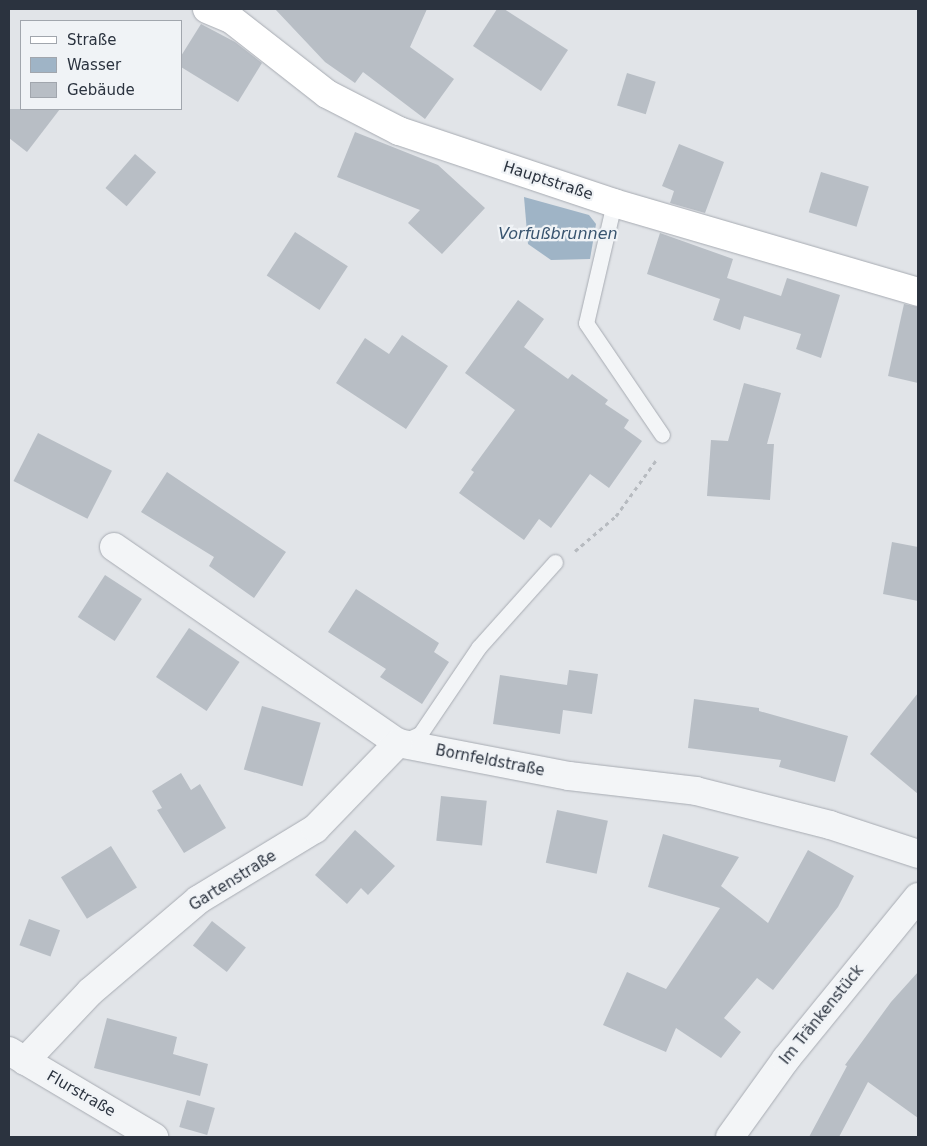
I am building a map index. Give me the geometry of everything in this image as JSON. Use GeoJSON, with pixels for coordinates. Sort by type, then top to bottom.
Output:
{"type":"FeatureCollection","features":[{"type":"Feature","properties":{"kind":"main road","name":"Hauptstraße"},"geometry":{"type":"LineString","coordinates":[[207,9],[231,19],[327,94],[399,131],[614,203],[918,292]]}},
{"type":"Feature","properties":{"kind":"street","name":"Bornfeldstraße"},"geometry":{"type":"LineString","coordinates":[[114,547],[398,743],[569,776],[696,791],[830,825],[918,854]]}},
{"type":"Feature","properties":{"kind":"street","name":"Gartenstraße"},"geometry":{"type":"LineString","coordinates":[[17,1056],[198,900],[315,829],[398,743]]}},
{"type":"Feature","properties":{"kind":"street","name":"Im Tränkenstück"},"geometry":{"type":"LineString","coordinates":[[730,1137],[786,1059],[918,897]]}},
{"type":"Feature","properties":{"kind":"street","name":"Flurstraße"},"geometry":{"type":"LineString","coordinates":[[17,1056],[154,1137]]}},
{"type":"Feature","properties":{"kind":"lane"},"geometry":{"type":"LineString","coordinates":[[614,203],[586,323],[662,435]]}},
{"type":"Feature","properties":{"kind":"lane"},"geometry":{"type":"LineString","coordinates":[[398,743],[420,734],[479,647],[555,562]]}},
{"type":"Feature","properties":{"kind":"path"},"geometry":{"type":"LineString","coordinates":[[555,562],[573,553],[616,516],[666,446],[662,435]]}},
{"type":"Feature","properties":{"kind":"water","name":"Vorfußbrunnen"},"geometry":{"type":"Polygon","coordinates":[[[524,197],[589,215],[596,224],[590,259],[551,260],[528,244],[524,197]]]}},
{"type":"Feature","properties":{"kind":"building"},"geometry":{"type":"Polygon","coordinates":[[[275,9],[427,9],[410,47],[454,79],[425,119],[363,72],[355,83],[325,62],[275,9]]]}},
{"type":"Feature","properties":{"kind":"building"},"geometry":{"type":"Polygon","coordinates":[[[497,9],[504,9],[568,50],[541,91],[473,46],[497,9]]]}},
{"type":"Feature","properties":{"kind":"building"},"geometry":{"type":"Polygon","coordinates":[[[201,24],[235,42],[262,63],[238,102],[182,68],[182,54],[201,24]]]}},
{"type":"Feature","properties":{"kind":"building"},"geometry":{"type":"Polygon","coordinates":[[[627,73],[656,82],[646,114],[617,106],[627,73]]]}},
{"type":"Feature","properties":{"kind":"building"},"geometry":{"type":"Polygon","coordinates":[[[9,109],[59,110],[27,152],[9,138],[9,109]]]}},
{"type":"Feature","properties":{"kind":"building"},"geometry":{"type":"Polygon","coordinates":[[[355,132],[438,165],[485,208],[442,254],[408,223],[420,210],[337,177],[355,132]]]}},
{"type":"Feature","properties":{"kind":"building"},"geometry":{"type":"Polygon","coordinates":[[[679,144],[724,162],[705,213],[670,203],[674,191],[662,186],[679,144]]]}},
{"type":"Feature","properties":{"kind":"building"},"geometry":{"type":"Polygon","coordinates":[[[135,154],[156,172],[127,206],[105,188],[135,154]]]}},
{"type":"Feature","properties":{"kind":"building"},"geometry":{"type":"Polygon","coordinates":[[[821,172],[869,187],[857,227],[809,212],[821,172]]]}},
{"type":"Feature","properties":{"kind":"building"},"geometry":{"type":"Polygon","coordinates":[[[295,232],[348,266],[320,310],[267,276],[295,232]]]}},
{"type":"Feature","properties":{"kind":"building"},"geometry":{"type":"Polygon","coordinates":[[[660,233],[733,259],[727,278],[781,296],[787,278],[840,295],[821,358],[796,349],[801,334],[744,316],[740,330],[713,320],[720,299],[647,274],[660,233]]]}},
{"type":"Feature","properties":{"kind":"building"},"geometry":{"type":"Polygon","coordinates":[[[518,300],[544,319],[524,347],[568,379],[572,374],[608,400],[605,404],[629,420],[624,428],[642,441],[609,488],[590,474],[551,528],[539,519],[524,540],[459,493],[474,472],[471,470],[515,410],[465,373],[518,300]]]}},
{"type":"Feature","properties":{"kind":"building"},"geometry":{"type":"Polygon","coordinates":[[[904,304],[918,307],[918,383],[888,376],[904,304]]]}},
{"type":"Feature","properties":{"kind":"building"},"geometry":{"type":"Polygon","coordinates":[[[402,335],[448,366],[406,429],[336,383],[365,338],[389,354],[402,335]]]}},
{"type":"Feature","properties":{"kind":"building"},"geometry":{"type":"Polygon","coordinates":[[[744,383],[781,393],[767,444],[774,444],[770,500],[707,496],[711,440],[728,441],[744,383]]]}},
{"type":"Feature","properties":{"kind":"building"},"geometry":{"type":"Polygon","coordinates":[[[38,433],[112,471],[87,519],[13,481],[38,433]]]}},
{"type":"Feature","properties":{"kind":"building"},"geometry":{"type":"Polygon","coordinates":[[[167,472],[286,552],[254,598],[209,566],[214,557],[141,512],[167,472]]]}},
{"type":"Feature","properties":{"kind":"building"},"geometry":{"type":"Polygon","coordinates":[[[892,542],[918,547],[918,601],[883,594],[892,542]]]}},
{"type":"Feature","properties":{"kind":"building"},"geometry":{"type":"Polygon","coordinates":[[[105,575],[142,599],[115,641],[78,617],[105,575]]]}},
{"type":"Feature","properties":{"kind":"building"},"geometry":{"type":"Polygon","coordinates":[[[356,589],[439,643],[434,652],[449,662],[422,704],[380,677],[386,669],[328,632],[356,589]]]}},
{"type":"Feature","properties":{"kind":"building"},"geometry":{"type":"Polygon","coordinates":[[[189,628],[240,662],[207,711],[156,677],[189,628]]]}},
{"type":"Feature","properties":{"kind":"building"},"geometry":{"type":"Polygon","coordinates":[[[569,670],[598,674],[592,714],[563,710],[560,734],[493,724],[500,675],[567,685],[569,670]]]}},
{"type":"Feature","properties":{"kind":"building"},"geometry":{"type":"Polygon","coordinates":[[[918,693],[918,794],[870,754],[918,693]]]}},
{"type":"Feature","properties":{"kind":"building"},"geometry":{"type":"Polygon","coordinates":[[[694,699],[759,708],[759,711],[848,736],[835,782],[779,767],[781,760],[688,748],[694,699]]]}},
{"type":"Feature","properties":{"kind":"building"},"geometry":{"type":"Polygon","coordinates":[[[262,706],[321,723],[302,786],[244,769],[262,706]]]}},
{"type":"Feature","properties":{"kind":"building"},"geometry":{"type":"Polygon","coordinates":[[[181,773],[191,790],[200,784],[226,828],[184,853],[157,810],[162,808],[152,791],[181,773]]]}},
{"type":"Feature","properties":{"kind":"building"},"geometry":{"type":"Polygon","coordinates":[[[441,796],[487,801],[482,846],[436,841],[441,796]]]}},
{"type":"Feature","properties":{"kind":"building"},"geometry":{"type":"Polygon","coordinates":[[[557,810],[608,821],[597,874],[546,863],[557,810]]]}},
{"type":"Feature","properties":{"kind":"building"},"geometry":{"type":"Polygon","coordinates":[[[355,830],[395,866],[368,895],[361,888],[347,904],[315,875],[355,830]]]}},
{"type":"Feature","properties":{"kind":"building"},"geometry":{"type":"Polygon","coordinates":[[[663,834],[739,857],[721,886],[768,923],[808,850],[854,876],[838,907],[773,990],[757,978],[724,1018],[741,1032],[721,1058],[676,1028],[666,1052],[603,1025],[627,972],[666,989],[720,908],[648,887],[663,834]]]}},
{"type":"Feature","properties":{"kind":"building"},"geometry":{"type":"Polygon","coordinates":[[[111,846],[137,888],[87,919],[61,877],[111,846]]]}},
{"type":"Feature","properties":{"kind":"building"},"geometry":{"type":"Polygon","coordinates":[[[29,919],[60,930],[50,957],[19,945],[29,919]]]}},
{"type":"Feature","properties":{"kind":"building"},"geometry":{"type":"Polygon","coordinates":[[[212,921],[246,947],[227,972],[193,945],[212,921]]]}},
{"type":"Feature","properties":{"kind":"building"},"geometry":{"type":"Polygon","coordinates":[[[918,972],[918,1118],[868,1082],[839,1137],[809,1137],[847,1066],[845,1065],[891,1002],[918,972]]]}},
{"type":"Feature","properties":{"kind":"building"},"geometry":{"type":"Polygon","coordinates":[[[107,1018],[177,1037],[173,1054],[208,1064],[200,1096],[94,1068],[107,1018]]]}},
{"type":"Feature","properties":{"kind":"building"},"geometry":{"type":"Polygon","coordinates":[[[187,1100],[215,1108],[207,1135],[179,1127],[187,1100]]]}}]}
